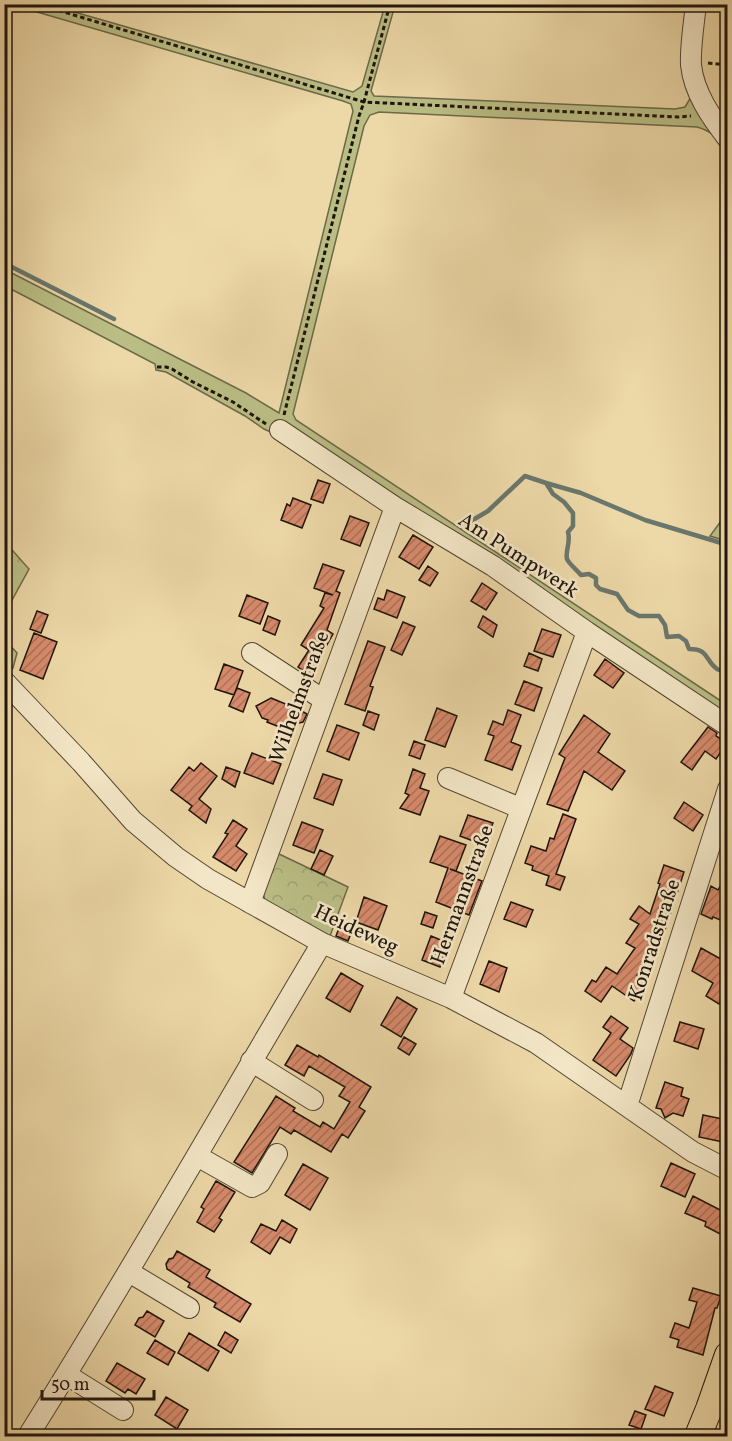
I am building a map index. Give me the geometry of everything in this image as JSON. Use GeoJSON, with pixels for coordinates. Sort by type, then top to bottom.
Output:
{"type":"FeatureCollection","features":[{"type":"Feature","properties":{"kind":"main road"},"geometry":{"type":"LineString","coordinates":[[698,1437],[728,1355]]}},
{"type":"Feature","properties":{"kind":"street"},"geometry":{"type":"LineString","coordinates":[[696,4],[691,62],[696,85],[707,111],[728,139]]}},
{"type":"Feature","properties":{"kind":"street","name":"Am Pumpwerk"},"geometry":{"type":"LineString","coordinates":[[280,430],[395,507],[493,566],[728,726]]}},
{"type":"Feature","properties":{"kind":"street","name":"Wilhelmstraße"},"geometry":{"type":"LineString","coordinates":[[250,903],[395,507]]}},
{"type":"Feature","properties":{"kind":"street","name":"Hermannstraße"},"geometry":{"type":"LineString","coordinates":[[451,998],[520,808],[588,632]]}},
{"type":"Feature","properties":{"kind":"street"},"geometry":{"type":"LineString","coordinates":[[252,653],[324,700]]}},
{"type":"Feature","properties":{"kind":"street","name":"Heideweg"},"geometry":{"type":"LineString","coordinates":[[4,681],[133,821],[176,857],[208,879],[322,943],[451,998],[536,1043],[693,1152],[728,1170]]}},
{"type":"Feature","properties":{"kind":"street","name":"Hermannstraße"},"geometry":{"type":"LineString","coordinates":[[448,778],[520,808]]}},
{"type":"Feature","properties":{"kind":"street","name":"Konradstraße"},"geometry":{"type":"LineString","coordinates":[[627,1106],[728,789]]}},
{"type":"Feature","properties":{"kind":"street"},"geometry":{"type":"LineString","coordinates":[[28,1437],[129,1272],[322,943]]}},
{"type":"Feature","properties":{"kind":"street"},"geometry":{"type":"LineString","coordinates":[[252,1061],[313,1100]]}},
{"type":"Feature","properties":{"kind":"street"},"geometry":{"type":"LineString","coordinates":[[196,1156],[252,1187],[260,1183],[277,1154]]}},
{"type":"Feature","properties":{"kind":"street"},"geometry":{"type":"LineString","coordinates":[[129,1272],[189,1308]]}},
{"type":"Feature","properties":{"kind":"street"},"geometry":{"type":"LineString","coordinates":[[67,1375],[123,1410]]}},
{"type":"Feature","properties":{"kind":"path"},"geometry":{"type":"LineString","coordinates":[[37,4],[364,102],[678,117],[692,116],[707,111]]}},
{"type":"Feature","properties":{"kind":"path"},"geometry":{"type":"LineString","coordinates":[[157,367],[172,369],[233,402],[264,424],[280,430],[359,116],[390,4]]}},
{"type":"Feature","properties":{"kind":"green space"},"geometry":{"type":"Polygon","coordinates":[[[13,5],[50,5],[353,92],[362,86],[385,5],[395,5],[371,91],[374,96],[675,109],[685,107],[691,97],[687,55],[727,143],[727,151],[715,136],[697,127],[379,112],[370,115],[364,126],[293,414],[296,420],[727,705],[727,720],[282,437],[264,429],[166,372],[156,370],[155,364],[5,286],[4,269],[246,393],[279,413],[353,111],[351,104],[343,101],[13,5]]]}},
{"type":"Feature","properties":{"kind":"green space"},"geometry":{"type":"Polygon","coordinates":[[[721,521],[727,521],[727,541],[710,536],[721,521]]]}},
{"type":"Feature","properties":{"kind":"green space"},"geometry":{"type":"Polygon","coordinates":[[[5,542],[29,569],[5,613],[5,542]]]}},
{"type":"Feature","properties":{"kind":"green space"},"geometry":{"type":"Polygon","coordinates":[[[5,640],[17,653],[13,668],[5,675],[5,640]]]}},
{"type":"Feature","properties":{"kind":"green space"},"geometry":{"type":"Polygon","coordinates":[[[277,853],[348,887],[330,936],[265,900],[262,890],[277,853]]]}},
{"type":"Feature","properties":{"kind":"building"},"geometry":{"type":"Polygon","coordinates":[[[318,480],[330,484],[323,503],[311,499],[318,480]]]}},
{"type":"Feature","properties":{"kind":"building"},"geometry":{"type":"Polygon","coordinates":[[[293,498],[311,505],[302,528],[281,520],[287,504],[290,506],[293,498]]]}},
{"type":"Feature","properties":{"kind":"building"},"geometry":{"type":"Polygon","coordinates":[[[350,516],[369,523],[360,546],[341,539],[350,516]]]}},
{"type":"Feature","properties":{"kind":"building"},"geometry":{"type":"Polygon","coordinates":[[[413,535],[433,547],[419,569],[399,557],[413,535]]]}},
{"type":"Feature","properties":{"kind":"building"},"geometry":{"type":"Polygon","coordinates":[[[323,564],[344,571],[336,591],[340,593],[327,630],[333,634],[310,675],[298,667],[309,650],[301,645],[324,608],[320,606],[325,593],[333,595],[314,588],[323,564]]]}},
{"type":"Feature","properties":{"kind":"building"},"geometry":{"type":"Polygon","coordinates":[[[428,566],[438,573],[430,586],[419,580],[428,566]]]}},
{"type":"Feature","properties":{"kind":"building"},"geometry":{"type":"Polygon","coordinates":[[[482,583],[497,593],[486,610],[471,601],[482,583]]]}},
{"type":"Feature","properties":{"kind":"building"},"geometry":{"type":"Polygon","coordinates":[[[387,590],[405,597],[397,618],[374,609],[378,598],[384,600],[387,590]]]}},
{"type":"Feature","properties":{"kind":"building"},"geometry":{"type":"Polygon","coordinates":[[[247,595],[268,603],[260,624],[239,616],[247,595]]]}},
{"type":"Feature","properties":{"kind":"building"},"geometry":{"type":"Polygon","coordinates":[[[37,611],[48,615],[41,633],[30,629],[37,611]]]}},
{"type":"Feature","properties":{"kind":"building"},"geometry":{"type":"Polygon","coordinates":[[[268,616],[280,621],[275,635],[263,630],[268,616]]]}},
{"type":"Feature","properties":{"kind":"building"},"geometry":{"type":"Polygon","coordinates":[[[483,616],[497,625],[493,637],[478,627],[483,616]]]}},
{"type":"Feature","properties":{"kind":"building"},"geometry":{"type":"Polygon","coordinates":[[[403,622],[415,627],[402,655],[391,650],[403,622]]]}},
{"type":"Feature","properties":{"kind":"building"},"geometry":{"type":"Polygon","coordinates":[[[542,629],[561,635],[553,657],[534,651],[542,629]]]}},
{"type":"Feature","properties":{"kind":"building"},"geometry":{"type":"Polygon","coordinates":[[[34,633],[57,642],[43,679],[20,670],[34,633]]]}},
{"type":"Feature","properties":{"kind":"building"},"geometry":{"type":"Polygon","coordinates":[[[368,641],[385,647],[370,686],[373,687],[365,711],[345,704],[368,641]]]}},
{"type":"Feature","properties":{"kind":"building"},"geometry":{"type":"Polygon","coordinates":[[[529,653],[542,659],[538,671],[524,666],[529,653]]]}},
{"type":"Feature","properties":{"kind":"building"},"geometry":{"type":"Polygon","coordinates":[[[605,659],[624,673],[613,688],[594,675],[605,659]]]}},
{"type":"Feature","properties":{"kind":"building"},"geometry":{"type":"Polygon","coordinates":[[[224,664],[243,671],[234,695],[215,689],[224,664]]]}},
{"type":"Feature","properties":{"kind":"building"},"geometry":{"type":"Polygon","coordinates":[[[524,681],[542,688],[534,711],[515,704],[524,681]]]}},
{"type":"Feature","properties":{"kind":"building"},"geometry":{"type":"Polygon","coordinates":[[[237,688],[250,693],[243,712],[229,706],[237,688]]]}},
{"type":"Feature","properties":{"kind":"building"},"geometry":{"type":"Polygon","coordinates":[[[271,698],[307,714],[303,722],[294,724],[292,732],[267,722],[268,720],[262,718],[256,706],[271,698]]]}},
{"type":"Feature","properties":{"kind":"building"},"geometry":{"type":"Polygon","coordinates":[[[437,708],[457,716],[445,747],[425,740],[437,708]]]}},
{"type":"Feature","properties":{"kind":"building"},"geometry":{"type":"Polygon","coordinates":[[[508,710],[521,715],[511,742],[521,746],[512,770],[485,760],[494,736],[488,734],[493,721],[503,725],[508,710]]]}},
{"type":"Feature","properties":{"kind":"building"},"geometry":{"type":"Polygon","coordinates":[[[368,711],[379,715],[374,730],[363,725],[368,711]]]}},
{"type":"Feature","properties":{"kind":"building"},"geometry":{"type":"Polygon","coordinates":[[[584,715],[610,734],[598,752],[625,771],[612,790],[584,771],[568,811],[547,804],[565,758],[559,754],[584,715]]]}},
{"type":"Feature","properties":{"kind":"building"},"geometry":{"type":"Polygon","coordinates":[[[337,725],[359,733],[349,760],[327,751],[337,725]]]}},
{"type":"Feature","properties":{"kind":"building"},"geometry":{"type":"Polygon","coordinates":[[[708,727],[727,743],[716,759],[705,751],[692,770],[681,762],[708,727]]]}},
{"type":"Feature","properties":{"kind":"building"},"geometry":{"type":"Polygon","coordinates":[[[414,741],[425,745],[420,759],[409,755],[414,741]]]}},
{"type":"Feature","properties":{"kind":"building"},"geometry":{"type":"Polygon","coordinates":[[[252,753],[281,764],[273,784],[244,773],[252,753]]]}},
{"type":"Feature","properties":{"kind":"building"},"geometry":{"type":"Polygon","coordinates":[[[201,763],[217,776],[199,799],[211,809],[206,823],[189,810],[192,806],[171,790],[189,767],[194,771],[201,763]]]}},
{"type":"Feature","properties":{"kind":"building"},"geometry":{"type":"Polygon","coordinates":[[[226,767],[240,772],[235,787],[222,779],[226,767]]]}},
{"type":"Feature","properties":{"kind":"building"},"geometry":{"type":"Polygon","coordinates":[[[413,769],[425,774],[420,788],[429,791],[420,815],[400,808],[409,795],[405,793],[413,769]]]}},
{"type":"Feature","properties":{"kind":"building"},"geometry":{"type":"Polygon","coordinates":[[[323,774],[342,780],[333,805],[314,798],[323,774]]]}},
{"type":"Feature","properties":{"kind":"building"},"geometry":{"type":"Polygon","coordinates":[[[684,802],[703,815],[693,831],[674,818],[684,802]]]}},
{"type":"Feature","properties":{"kind":"building"},"geometry":{"type":"Polygon","coordinates":[[[563,814],[576,819],[556,874],[565,877],[560,890],[546,885],[549,876],[532,870],[533,866],[525,863],[531,846],[546,851],[550,838],[554,839],[563,814]]]}},
{"type":"Feature","properties":{"kind":"building"},"geometry":{"type":"Polygon","coordinates":[[[468,815],[493,823],[484,845],[460,836],[468,815]]]}},
{"type":"Feature","properties":{"kind":"building"},"geometry":{"type":"Polygon","coordinates":[[[233,820],[247,829],[236,846],[247,854],[236,871],[213,857],[228,834],[225,833],[233,820]]]}},
{"type":"Feature","properties":{"kind":"building"},"geometry":{"type":"Polygon","coordinates":[[[302,822],[323,830],[314,853],[293,845],[302,822]]]}},
{"type":"Feature","properties":{"kind":"building"},"geometry":{"type":"Polygon","coordinates":[[[440,836],[466,845],[456,871],[450,869],[482,881],[469,915],[436,902],[448,868],[430,862],[440,836]]]}},
{"type":"Feature","properties":{"kind":"building"},"geometry":{"type":"Polygon","coordinates":[[[320,850],[333,856],[324,875],[311,869],[320,850]]]}},
{"type":"Feature","properties":{"kind":"building"},"geometry":{"type":"Polygon","coordinates":[[[664,865],[684,872],[662,939],[637,975],[647,983],[634,1001],[612,986],[601,1002],[585,991],[592,980],[596,982],[606,967],[617,974],[635,948],[626,943],[639,924],[630,919],[639,906],[650,914],[664,865]]]}},
{"type":"Feature","properties":{"kind":"building"},"geometry":{"type":"Polygon","coordinates":[[[728,872],[728,923],[701,914],[711,886],[718,890],[728,872]]]}},
{"type":"Feature","properties":{"kind":"building"},"geometry":{"type":"Polygon","coordinates":[[[364,897],[387,906],[378,930],[356,922],[364,897]]]}},
{"type":"Feature","properties":{"kind":"building"},"geometry":{"type":"Polygon","coordinates":[[[511,902],[533,910],[526,927],[504,919],[511,902]]]}},
{"type":"Feature","properties":{"kind":"building"},"geometry":{"type":"Polygon","coordinates":[[[425,912],[437,916],[433,928],[421,924],[425,912]]]}},
{"type":"Feature","properties":{"kind":"building"},"geometry":{"type":"Polygon","coordinates":[[[341,923],[353,928],[348,941],[336,936],[341,923]]]}},
{"type":"Feature","properties":{"kind":"building"},"geometry":{"type":"Polygon","coordinates":[[[431,936],[448,943],[440,967],[422,960],[431,936]]]}},
{"type":"Feature","properties":{"kind":"building"},"geometry":{"type":"Polygon","coordinates":[[[701,948],[728,963],[728,1001],[723,998],[719,1004],[706,996],[713,983],[692,971],[701,948]]]}},
{"type":"Feature","properties":{"kind":"building"},"geometry":{"type":"Polygon","coordinates":[[[489,961],[507,968],[499,992],[480,984],[489,961]]]}},
{"type":"Feature","properties":{"kind":"building"},"geometry":{"type":"Polygon","coordinates":[[[341,973],[363,986],[350,1012],[326,998],[341,973]]]}},
{"type":"Feature","properties":{"kind":"building"},"geometry":{"type":"Polygon","coordinates":[[[397,997],[417,1009],[401,1037],[381,1025],[397,997]]]}},
{"type":"Feature","properties":{"kind":"building"},"geometry":{"type":"Polygon","coordinates":[[[611,1016],[628,1028],[620,1039],[633,1048],[616,1076],[593,1060],[611,1033],[603,1027],[611,1016]]]}},
{"type":"Feature","properties":{"kind":"building"},"geometry":{"type":"Polygon","coordinates":[[[680,1022],[704,1029],[698,1049],[674,1041],[680,1022]]]}},
{"type":"Feature","properties":{"kind":"building"},"geometry":{"type":"Polygon","coordinates":[[[404,1037],[416,1044],[409,1055],[398,1048],[404,1037]]]}},
{"type":"Feature","properties":{"kind":"building"},"geometry":{"type":"Polygon","coordinates":[[[297,1045],[318,1057],[319,1055],[371,1087],[359,1107],[365,1111],[348,1138],[342,1134],[331,1152],[294,1130],[291,1134],[280,1127],[252,1173],[234,1162],[276,1096],[295,1108],[293,1111],[320,1127],[323,1122],[334,1129],[350,1102],[339,1096],[345,1087],[309,1066],[304,1076],[285,1065],[297,1045]]]}},
{"type":"Feature","properties":{"kind":"building"},"geometry":{"type":"Polygon","coordinates":[[[665,1082],[683,1088],[681,1096],[689,1099],[683,1116],[673,1113],[665,1118],[661,1109],[656,1108],[665,1082]]]}},
{"type":"Feature","properties":{"kind":"building"},"geometry":{"type":"Polygon","coordinates":[[[703,1115],[728,1120],[728,1143],[699,1137],[703,1115]]]}},
{"type":"Feature","properties":{"kind":"building"},"geometry":{"type":"Polygon","coordinates":[[[671,1163],[695,1174],[685,1197],[661,1186],[671,1163]]]}},
{"type":"Feature","properties":{"kind":"building"},"geometry":{"type":"Polygon","coordinates":[[[303,1164],[328,1178],[310,1210],[285,1195],[303,1164]]]}},
{"type":"Feature","properties":{"kind":"building"},"geometry":{"type":"Polygon","coordinates":[[[216,1181],[235,1192],[219,1218],[222,1220],[214,1232],[197,1222],[204,1209],[201,1207],[216,1181]]]}},
{"type":"Feature","properties":{"kind":"building"},"geometry":{"type":"Polygon","coordinates":[[[693,1196],[728,1214],[728,1229],[724,1236],[705,1226],[706,1222],[685,1213],[693,1196]]]}},
{"type":"Feature","properties":{"kind":"building"},"geometry":{"type":"Polygon","coordinates":[[[282,1220],[297,1229],[290,1243],[280,1237],[270,1254],[251,1242],[261,1224],[276,1231],[282,1220]]]}},
{"type":"Feature","properties":{"kind":"building"},"geometry":{"type":"Polygon","coordinates":[[[177,1251],[210,1270],[206,1277],[251,1304],[240,1322],[214,1307],[216,1303],[188,1287],[190,1283],[167,1269],[166,1264],[177,1251]]]}},
{"type":"Feature","properties":{"kind":"building"},"geometry":{"type":"Polygon","coordinates":[[[693,1288],[721,1296],[715,1308],[703,1355],[677,1347],[679,1340],[670,1337],[675,1323],[689,1328],[697,1302],[689,1300],[693,1288]]]}},
{"type":"Feature","properties":{"kind":"building"},"geometry":{"type":"Polygon","coordinates":[[[147,1311],[164,1321],[155,1337],[135,1325],[147,1311]]]}},
{"type":"Feature","properties":{"kind":"building"},"geometry":{"type":"Polygon","coordinates":[[[225,1332],[238,1340],[231,1353],[218,1345],[225,1332]]]}},
{"type":"Feature","properties":{"kind":"building"},"geometry":{"type":"Polygon","coordinates":[[[189,1333],[219,1351],[208,1371],[178,1353],[189,1333]]]}},
{"type":"Feature","properties":{"kind":"building"},"geometry":{"type":"Polygon","coordinates":[[[155,1340],[175,1352],[168,1365],[147,1353],[155,1340]]]}},
{"type":"Feature","properties":{"kind":"building"},"geometry":{"type":"Polygon","coordinates":[[[117,1363],[145,1379],[136,1394],[128,1389],[125,1393],[106,1381],[117,1363]]]}},
{"type":"Feature","properties":{"kind":"building"},"geometry":{"type":"Polygon","coordinates":[[[655,1386],[673,1393],[664,1416],[645,1409],[655,1386]]]}},
{"type":"Feature","properties":{"kind":"building"},"geometry":{"type":"Polygon","coordinates":[[[166,1397],[188,1410],[177,1429],[155,1415],[166,1397]]]}},
{"type":"Feature","properties":{"kind":"building"},"geometry":{"type":"Polygon","coordinates":[[[635,1411],[646,1415],[641,1429],[629,1425],[635,1411]]]}},
{"type":"Feature","properties":{"kind":"waterway"},"geometry":{"type":"LineString","coordinates":[[4,263],[114,319]]}},
{"type":"Feature","properties":{"kind":"waterway"},"geometry":{"type":"LineString","coordinates":[[466,524],[488,511],[525,476],[546,483],[553,494],[573,513],[573,526],[568,532],[567,556],[571,565],[581,575],[589,574],[596,578],[596,585],[600,589],[617,594],[628,610],[639,616],[659,616],[665,625],[667,637],[679,636],[686,641],[689,649],[696,649],[704,653],[713,666],[728,672]]}},
{"type":"Feature","properties":{"kind":"waterway"},"geometry":{"type":"LineString","coordinates":[[546,483],[581,493],[645,520],[728,545]]}}]}
